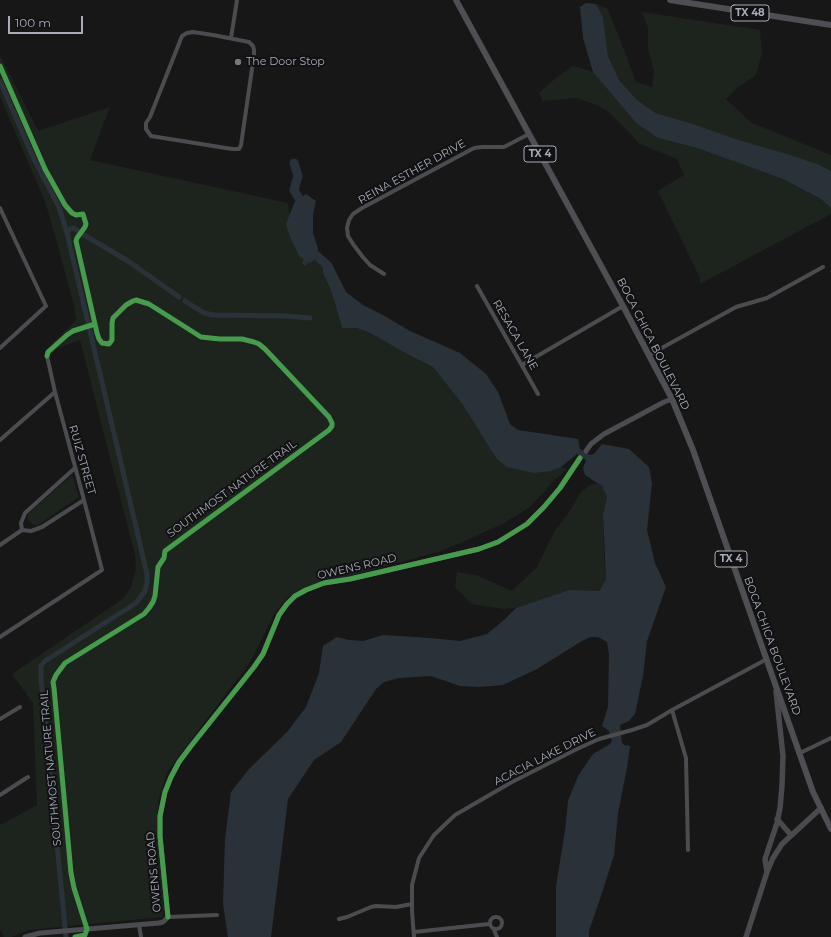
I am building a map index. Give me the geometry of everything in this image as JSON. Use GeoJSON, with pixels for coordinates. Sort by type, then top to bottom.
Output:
{"type":"FeatureCollection","features":[{"type":"Feature","properties":{"kind":"main road","name":"BOCA CHICA BOULEVARD"},"geometry":{"type":"LineString","coordinates":[[456,0],[672,399],[693,450],[814,792],[831,829]]}},
{"type":"Feature","properties":{"kind":"main road","name":"TX 48"},"geometry":{"type":"LineString","coordinates":[[670,0],[831,25]]}},
{"type":"Feature","properties":{"kind":"main road"},"geometry":{"type":"LineString","coordinates":[[767,872],[765,859],[780,808],[782,786],[783,756],[776,686]]}},
{"type":"Feature","properties":{"kind":"main road"},"geometry":{"type":"LineString","coordinates":[[746,937],[773,858],[782,844],[821,808]]}},
{"type":"Feature","properties":{"kind":"main road"},"geometry":{"type":"LineString","coordinates":[[777,819],[791,835]]}},
{"type":"Feature","properties":{"kind":"street"},"geometry":{"type":"LineString","coordinates":[[232,38],[237,0]]}},
{"type":"Feature","properties":{"kind":"street"},"geometry":{"type":"LineString","coordinates":[[193,32],[232,38],[249,42],[254,50],[241,145],[239,149],[151,136],[146,129],[146,123],[150,117],[182,36],[193,32]]}},
{"type":"Feature","properties":{"kind":"street","name":"REINA ESTHER DRIVE"},"geometry":{"type":"LineString","coordinates":[[384,274],[370,265],[350,240],[347,228],[349,220],[353,214],[474,148],[504,147],[529,134]]}},
{"type":"Feature","properties":{"kind":"street"},"geometry":{"type":"LineString","coordinates":[[0,208],[46,306],[0,348]]}},
{"type":"Feature","properties":{"kind":"street"},"geometry":{"type":"LineString","coordinates":[[649,355],[736,307],[767,298],[823,267]]}},
{"type":"Feature","properties":{"kind":"street","name":"RESACA LANE"},"geometry":{"type":"LineString","coordinates":[[477,286],[538,394]]}},
{"type":"Feature","properties":{"kind":"street"},"geometry":{"type":"LineString","coordinates":[[522,365],[623,306]]}},
{"type":"Feature","properties":{"kind":"street","name":"RUIZ STREET"},"geometry":{"type":"LineString","coordinates":[[0,637],[102,570],[54,392],[47,356]]}},
{"type":"Feature","properties":{"kind":"street"},"geometry":{"type":"LineString","coordinates":[[0,440],[54,392]]}},
{"type":"Feature","properties":{"kind":"street"},"geometry":{"type":"LineString","coordinates":[[586,451],[591,444],[604,434],[672,399]]}},
{"type":"Feature","properties":{"kind":"street","name":"OWENS ROAD"},"geometry":{"type":"LineString","coordinates":[[168,918],[160,836],[160,816],[165,792],[179,762],[263,654],[279,615],[287,604],[295,596],[324,583],[350,579],[479,549],[498,542],[527,524],[544,507],[560,488],[580,458]]}},
{"type":"Feature","properties":{"kind":"street"},"geometry":{"type":"LineString","coordinates":[[22,530],[21,523],[25,513],[75,468]]}},
{"type":"Feature","properties":{"kind":"street"},"geometry":{"type":"LineString","coordinates":[[0,545],[22,530],[31,531],[42,527],[84,500]]}},
{"type":"Feature","properties":{"kind":"street","name":"ACACIA LAKE DRIVE"},"geometry":{"type":"LineString","coordinates":[[414,937],[412,885],[419,858],[434,836],[455,815],[512,782],[577,749],[599,739],[632,730],[647,724],[767,659]]}},
{"type":"Feature","properties":{"kind":"street"},"geometry":{"type":"LineString","coordinates":[[0,719],[20,707]]}},
{"type":"Feature","properties":{"kind":"street"},"geometry":{"type":"LineString","coordinates":[[672,710],[686,758],[688,850]]}},
{"type":"Feature","properties":{"kind":"street"},"geometry":{"type":"LineString","coordinates":[[800,753],[831,738]]}},
{"type":"Feature","properties":{"kind":"street"},"geometry":{"type":"LineString","coordinates":[[0,795],[28,777]]}},
{"type":"Feature","properties":{"kind":"street"},"geometry":{"type":"LineString","coordinates":[[339,919],[371,907],[396,907],[412,904]]}},
{"type":"Feature","properties":{"kind":"street"},"geometry":{"type":"LineString","coordinates":[[25,937],[40,933],[159,923],[168,918],[217,915]]}},
{"type":"Feature","properties":{"kind":"street"},"geometry":{"type":"LineString","coordinates":[[490,924],[493,918],[500,918],[502,923],[501,927],[494,930]]}},
{"type":"Feature","properties":{"kind":"street"},"geometry":{"type":"LineString","coordinates":[[414,932],[490,924]]}},
{"type":"Feature","properties":{"kind":"street"},"geometry":{"type":"LineString","coordinates":[[490,924],[497,937]]}},
{"type":"Feature","properties":{"kind":"street"},"geometry":{"type":"LineString","coordinates":[[139,925],[141,937]]}},
{"type":"Feature","properties":{"kind":"shaded area"},"geometry":{"type":"Polygon","coordinates":[[[586,3],[596,4],[603,17],[608,56],[619,80],[637,100],[656,113],[790,155],[820,165],[831,171],[831,208],[821,199],[783,179],[697,148],[658,138],[636,123],[593,72],[583,38],[580,7],[586,3]]]}},
{"type":"Feature","properties":{"kind":"shaded area"},"geometry":{"type":"Polygon","coordinates":[[[596,4],[607,8],[636,82],[652,87],[654,72],[648,48],[648,28],[642,12],[760,30],[762,53],[756,75],[736,89],[726,99],[752,123],[831,155],[831,171],[820,165],[657,113],[637,100],[619,80],[608,56],[603,17],[596,4]]]}},
{"type":"Feature","properties":{"kind":"shaded area"},"geometry":{"type":"Polygon","coordinates":[[[0,55],[38,131],[110,107],[90,160],[288,203],[290,220],[310,262],[315,259],[323,267],[323,273],[330,288],[342,328],[357,328],[372,334],[433,367],[463,405],[496,458],[551,471],[561,467],[567,469],[530,507],[504,523],[465,541],[441,551],[299,590],[287,598],[273,616],[248,665],[167,773],[158,802],[157,835],[164,911],[162,917],[29,930],[11,937],[4,937],[0,929],[0,825],[37,805],[33,703],[12,674],[124,598],[131,587],[136,568],[135,555],[80,340],[56,349],[50,356],[45,351],[76,320],[74,305],[44,199],[0,97],[0,55]]]}},
{"type":"Feature","properties":{"kind":"shaded area"},"geometry":{"type":"Polygon","coordinates":[[[573,66],[593,72],[636,123],[658,138],[697,148],[783,179],[821,199],[831,208],[831,214],[700,284],[700,278],[658,191],[684,175],[677,159],[640,144],[610,113],[599,106],[577,98],[542,101],[539,93],[573,66]]]}},
{"type":"Feature","properties":{"kind":"shaded area"},"geometry":{"type":"Polygon","coordinates":[[[306,194],[316,201],[313,214],[313,233],[318,248],[315,259],[310,263],[299,256],[286,224],[295,201],[306,194]]]}},
{"type":"Feature","properties":{"kind":"shaded area"},"geometry":{"type":"Polygon","coordinates":[[[331,262],[346,292],[363,305],[410,331],[460,353],[486,374],[498,392],[510,424],[518,430],[578,439],[580,449],[590,455],[594,454],[602,444],[629,449],[649,467],[652,483],[647,530],[655,563],[666,587],[647,641],[643,676],[635,714],[629,721],[620,725],[622,743],[630,746],[627,768],[618,813],[614,855],[589,931],[589,937],[556,937],[556,886],[565,831],[568,801],[578,776],[593,754],[610,744],[612,741],[609,731],[602,726],[608,707],[609,655],[607,642],[598,637],[590,637],[582,641],[537,669],[503,685],[479,687],[460,686],[431,676],[399,678],[384,682],[376,689],[341,742],[314,760],[288,799],[271,937],[228,937],[223,904],[225,839],[231,792],[249,769],[287,732],[306,707],[319,673],[323,646],[337,637],[363,641],[383,635],[460,641],[487,634],[516,608],[569,590],[599,591],[606,579],[603,514],[607,497],[602,486],[585,475],[583,468],[586,460],[577,454],[561,467],[551,471],[534,473],[507,467],[496,458],[463,405],[433,367],[372,334],[357,328],[342,328],[330,288],[323,273],[323,267],[331,262]]]}},
{"type":"Feature","properties":{"kind":"shaded area"},"geometry":{"type":"Polygon","coordinates":[[[72,475],[79,497],[38,525],[31,523],[28,520],[29,513],[72,475]]]}},
{"type":"Feature","properties":{"kind":"shaded area"},"geometry":{"type":"Polygon","coordinates":[[[597,483],[602,486],[607,497],[603,514],[606,579],[599,591],[569,590],[516,608],[504,609],[471,604],[455,587],[457,572],[476,575],[512,591],[537,567],[554,532],[569,512],[581,492],[590,485],[597,483]]]}},
{"type":"Feature","properties":{"kind":"waterway"},"geometry":{"type":"LineString","coordinates":[[0,81],[34,159],[59,207],[67,233],[147,574],[145,591],[136,603],[45,661],[41,666],[66,937]]}},
{"type":"Feature","properties":{"kind":"waterway"},"geometry":{"type":"LineString","coordinates":[[294,163],[298,176],[294,190],[303,205],[302,208]]}},
{"type":"Feature","properties":{"kind":"waterway"},"geometry":{"type":"LineString","coordinates":[[67,233],[70,229],[74,228],[78,231]]}},
{"type":"Feature","properties":{"kind":"waterway"},"geometry":{"type":"LineString","coordinates":[[84,235],[128,261],[179,297]]}},
{"type":"Feature","properties":{"kind":"waterway"},"geometry":{"type":"LineString","coordinates":[[306,249],[316,255],[327,265],[332,276]]}},
{"type":"Feature","properties":{"kind":"waterway"},"geometry":{"type":"LineString","coordinates":[[185,301],[204,313],[214,315],[286,316],[310,318]]}},
{"type":"Feature","properties":{"kind":"cycle path","name":"SOUTHMOST NATURE TRAIL"},"geometry":{"type":"LineString","coordinates":[[0,66],[45,169],[65,205],[72,213],[76,215],[83,214],[86,224],[76,241],[97,333],[102,343],[109,344],[112,340],[113,318],[126,305],[136,300],[149,304],[201,337],[242,339],[259,344],[329,417],[332,423],[329,430],[165,551],[164,558],[158,567],[155,596],[153,602],[144,614],[65,663],[56,675],[53,682],[71,873],[74,888],[87,929],[85,935],[75,937]]}},
{"type":"Feature","properties":{"kind":"cycle path"},"geometry":{"type":"LineString","coordinates":[[47,356],[48,352],[67,335],[73,331],[95,324]]}},
{"type":"Feature","properties":{"kind":"cycle path"},"geometry":{"type":"LineString","coordinates":[[168,917],[160,836],[160,816],[165,792],[179,762],[263,654],[279,615],[287,604],[295,596],[324,583],[350,579],[479,549],[498,542],[527,524],[544,507],[560,488],[580,458]]}},
{"type":"Feature","properties":{"kind":"place","name":"The Door Stop"},"geometry":{"type":"Point","coordinates":[238,62]}}]}
